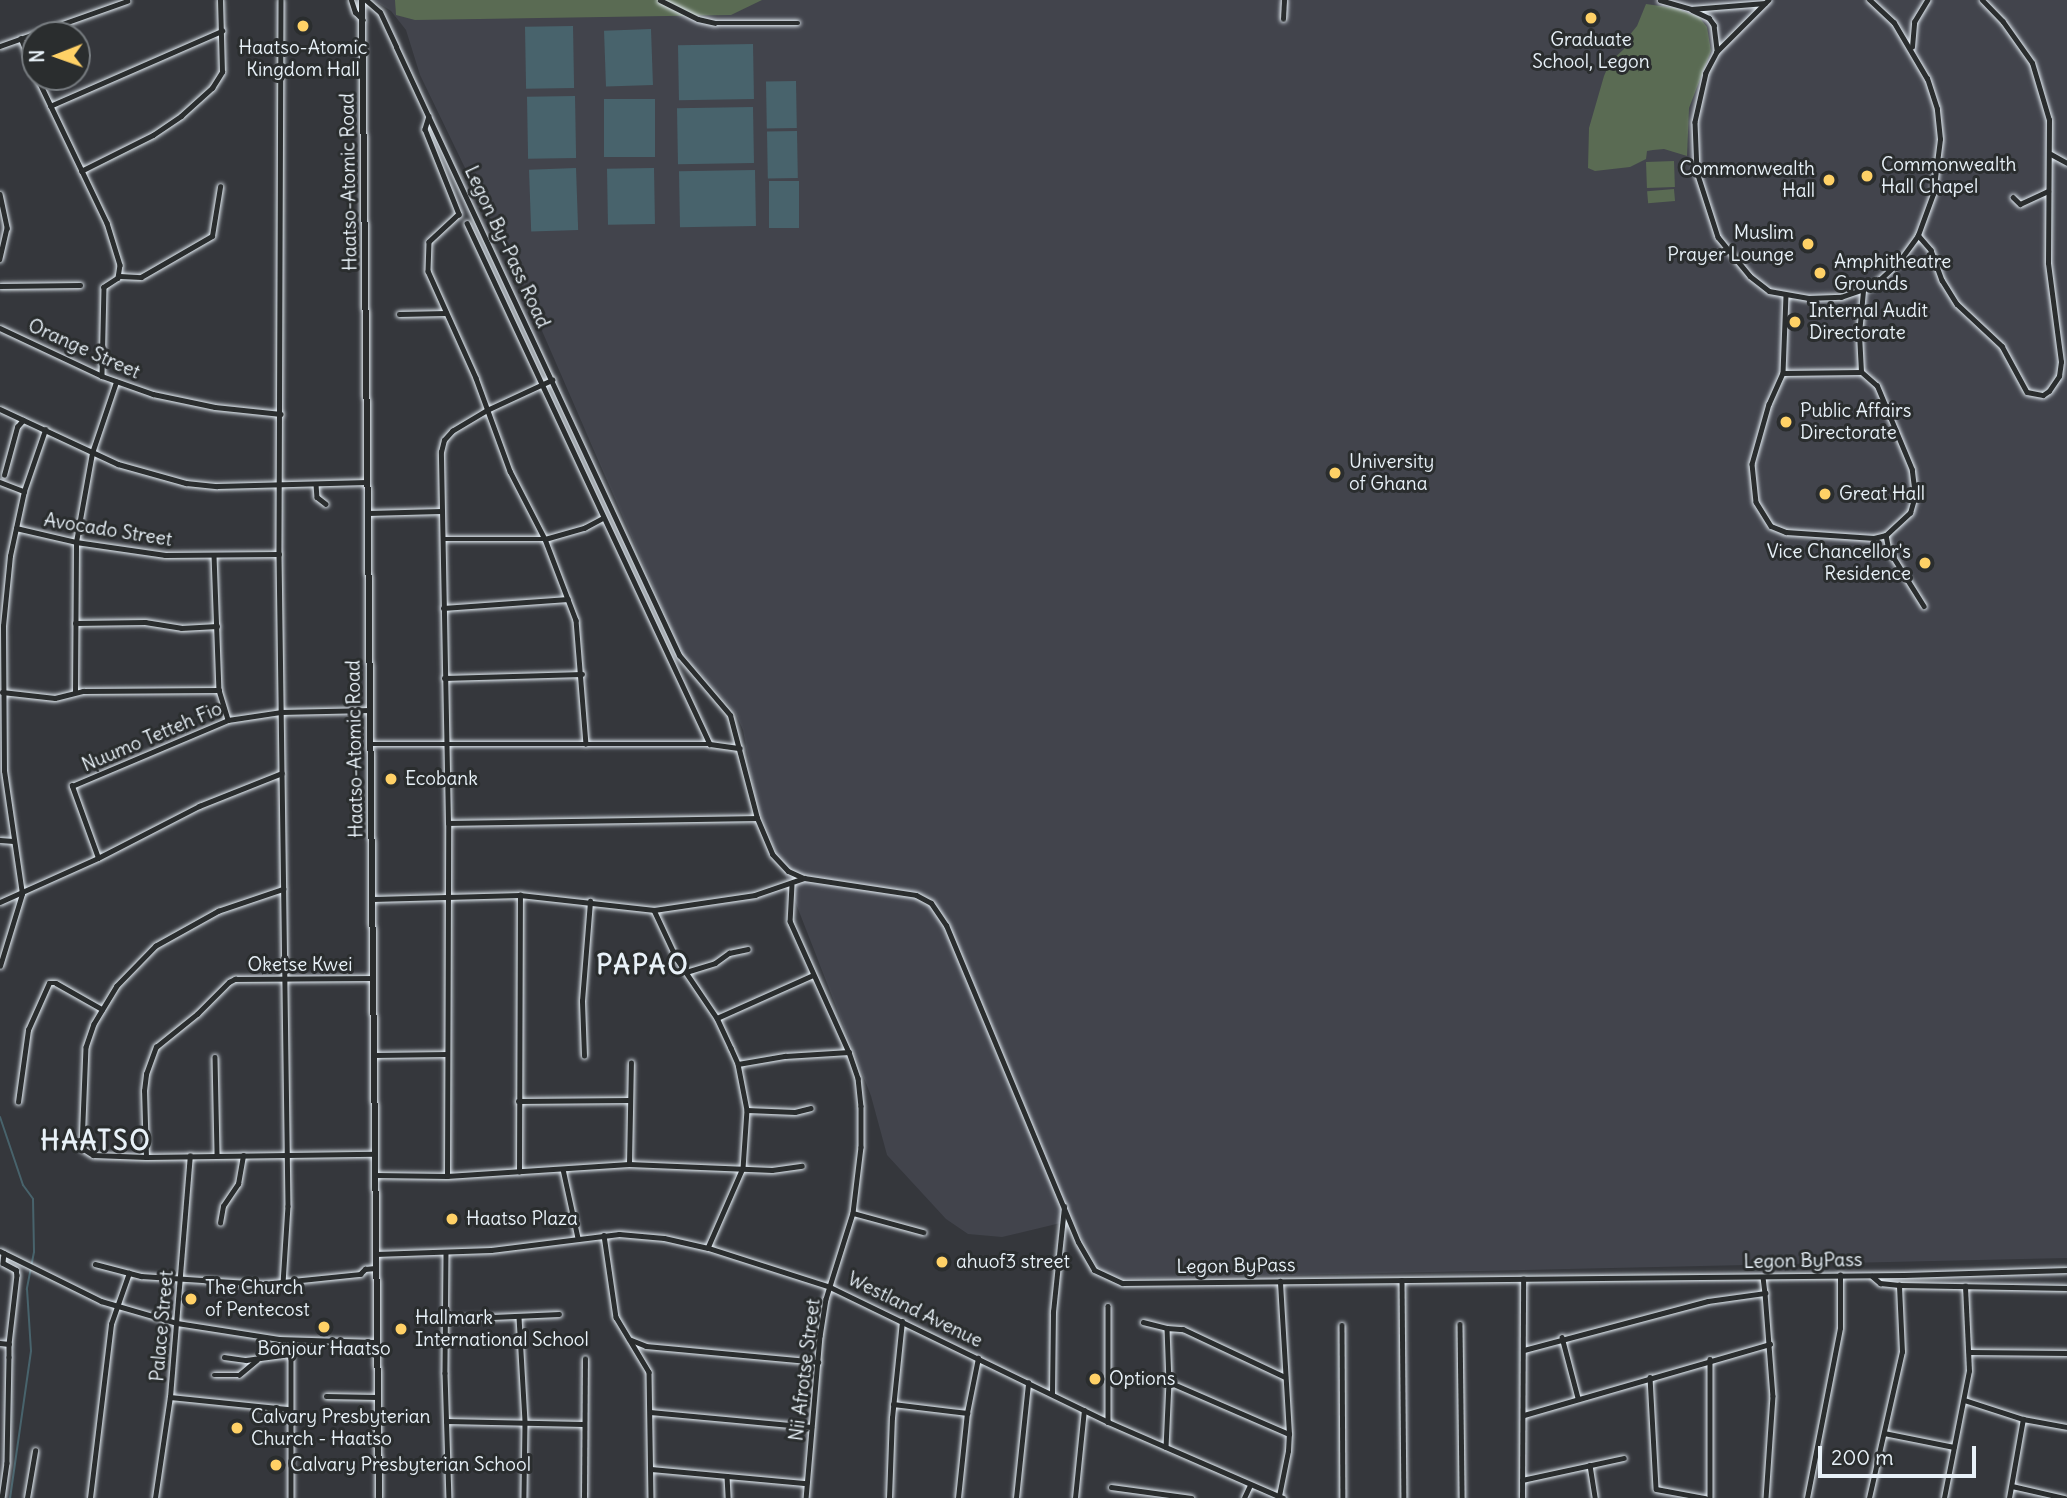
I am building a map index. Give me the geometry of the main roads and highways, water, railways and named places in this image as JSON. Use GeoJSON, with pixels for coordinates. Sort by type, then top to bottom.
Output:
{"type":"FeatureCollection","features":[{"type":"Feature","properties":{"kind":"main road","name":"Haatso-Atomic Road"},"geometry":{"type":"LineString","coordinates":[[364,0],[375,1342],[379,1498]]}},
{"type":"Feature","properties":{"kind":"water"},"geometry":{"type":"Polygon","coordinates":[[[573,26],[574,88],[526,89],[525,27],[573,26]]]}},
{"type":"Feature","properties":{"kind":"water"},"geometry":{"type":"Polygon","coordinates":[[[651,29],[653,85],[606,87],[604,31],[651,29]]]}},
{"type":"Feature","properties":{"kind":"water"},"geometry":{"type":"Polygon","coordinates":[[[753,44],[754,99],[679,100],[678,45],[753,44]]]}},
{"type":"Feature","properties":{"kind":"water"},"geometry":{"type":"Polygon","coordinates":[[[796,81],[797,128],[767,129],[766,82],[796,81]]]}},
{"type":"Feature","properties":{"kind":"water"},"geometry":{"type":"Polygon","coordinates":[[[575,96],[576,158],[528,159],[527,97],[575,96]]]}},
{"type":"Feature","properties":{"kind":"water"},"geometry":{"type":"Polygon","coordinates":[[[604,99],[655,99],[655,157],[604,157],[604,99]]]}},
{"type":"Feature","properties":{"kind":"water"},"geometry":{"type":"Polygon","coordinates":[[[753,107],[754,163],[678,164],[677,108],[753,107]]]}},
{"type":"Feature","properties":{"kind":"water"},"geometry":{"type":"Polygon","coordinates":[[[797,131],[798,178],[768,179],[767,132],[797,131]]]}},
{"type":"Feature","properties":{"kind":"water"},"geometry":{"type":"Polygon","coordinates":[[[576,168],[578,230],[531,232],[529,170],[576,168]]]}},
{"type":"Feature","properties":{"kind":"water"},"geometry":{"type":"Polygon","coordinates":[[[654,168],[655,224],[608,225],[607,169],[654,168]]]}},
{"type":"Feature","properties":{"kind":"water"},"geometry":{"type":"Polygon","coordinates":[[[755,170],[756,226],[680,227],[679,171],[755,170]]]}},
{"type":"Feature","properties":{"kind":"water"},"geometry":{"type":"Polygon","coordinates":[[[769,181],[799,181],[799,228],[769,228],[769,181]]]}},
{"type":"Feature","properties":{"kind":"waterway"},"geometry":{"type":"LineString","coordinates":[[0,1117],[23,1185],[33,1199],[34,1252],[27,1289],[31,1351],[10,1498]]}},
{"type":"Feature","properties":{"kind":"place","name":"Graduate School, Legon"},"geometry":{"type":"Point","coordinates":[1591,18]}},
{"type":"Feature","properties":{"kind":"place","name":"Haatso-Atomic Kingdom Hall"},"geometry":{"type":"Point","coordinates":[303,26]}},
{"type":"Feature","properties":{"kind":"place","name":"Commonwealth Hall Chapel"},"geometry":{"type":"Point","coordinates":[1867,176]}},
{"type":"Feature","properties":{"kind":"place","name":"Commonwealth Hall"},"geometry":{"type":"Point","coordinates":[1829,180]}},
{"type":"Feature","properties":{"kind":"place","name":"Muslim Prayer Lounge"},"geometry":{"type":"Point","coordinates":[1808,244]}},
{"type":"Feature","properties":{"kind":"place","name":"Amphitheatre Grounds"},"geometry":{"type":"Point","coordinates":[1820,273]}},
{"type":"Feature","properties":{"kind":"place","name":"Internal Audit Directorate"},"geometry":{"type":"Point","coordinates":[1795,322]}},
{"type":"Feature","properties":{"kind":"place","name":"Public Affairs Directorate"},"geometry":{"type":"Point","coordinates":[1786,422]}},
{"type":"Feature","properties":{"kind":"place","name":"University of Ghana"},"geometry":{"type":"Point","coordinates":[1335,473]}},
{"type":"Feature","properties":{"kind":"place","name":"Great Hall"},"geometry":{"type":"Point","coordinates":[1825,494]}},
{"type":"Feature","properties":{"kind":"place","name":"Vice Chancellor's Residence"},"geometry":{"type":"Point","coordinates":[1925,563]}},
{"type":"Feature","properties":{"kind":"place","name":"Ecobank"},"geometry":{"type":"Point","coordinates":[391,779]}},
{"type":"Feature","properties":{"kind":"place","name":"Haatso Plaza"},"geometry":{"type":"Point","coordinates":[452,1219]}},
{"type":"Feature","properties":{"kind":"place","name":"ahuof3 street"},"geometry":{"type":"Point","coordinates":[942,1262]}},
{"type":"Feature","properties":{"kind":"place","name":"The Church of Pentecost"},"geometry":{"type":"Point","coordinates":[191,1299]}},
{"type":"Feature","properties":{"kind":"place","name":"Bonjour Haatso"},"geometry":{"type":"Point","coordinates":[324,1327]}},
{"type":"Feature","properties":{"kind":"place","name":"Hallmark International School"},"geometry":{"type":"Point","coordinates":[401,1329]}},
{"type":"Feature","properties":{"kind":"place","name":"Options"},"geometry":{"type":"Point","coordinates":[1095,1379]}},
{"type":"Feature","properties":{"kind":"place","name":"Calvary Presbyterian Church - Haatso"},"geometry":{"type":"Point","coordinates":[237,1428]}},
{"type":"Feature","properties":{"kind":"place","name":"Calvary Presbyterian School"},"geometry":{"type":"Point","coordinates":[276,1465]}},
{"type":"Feature","properties":{"kind":"district","name":"PAPAO"},"geometry":{"type":"Point","coordinates":[643,965]}},
{"type":"Feature","properties":{"kind":"district","name":"HAATSO"},"geometry":{"type":"Point","coordinates":[96,1141]}}]}
